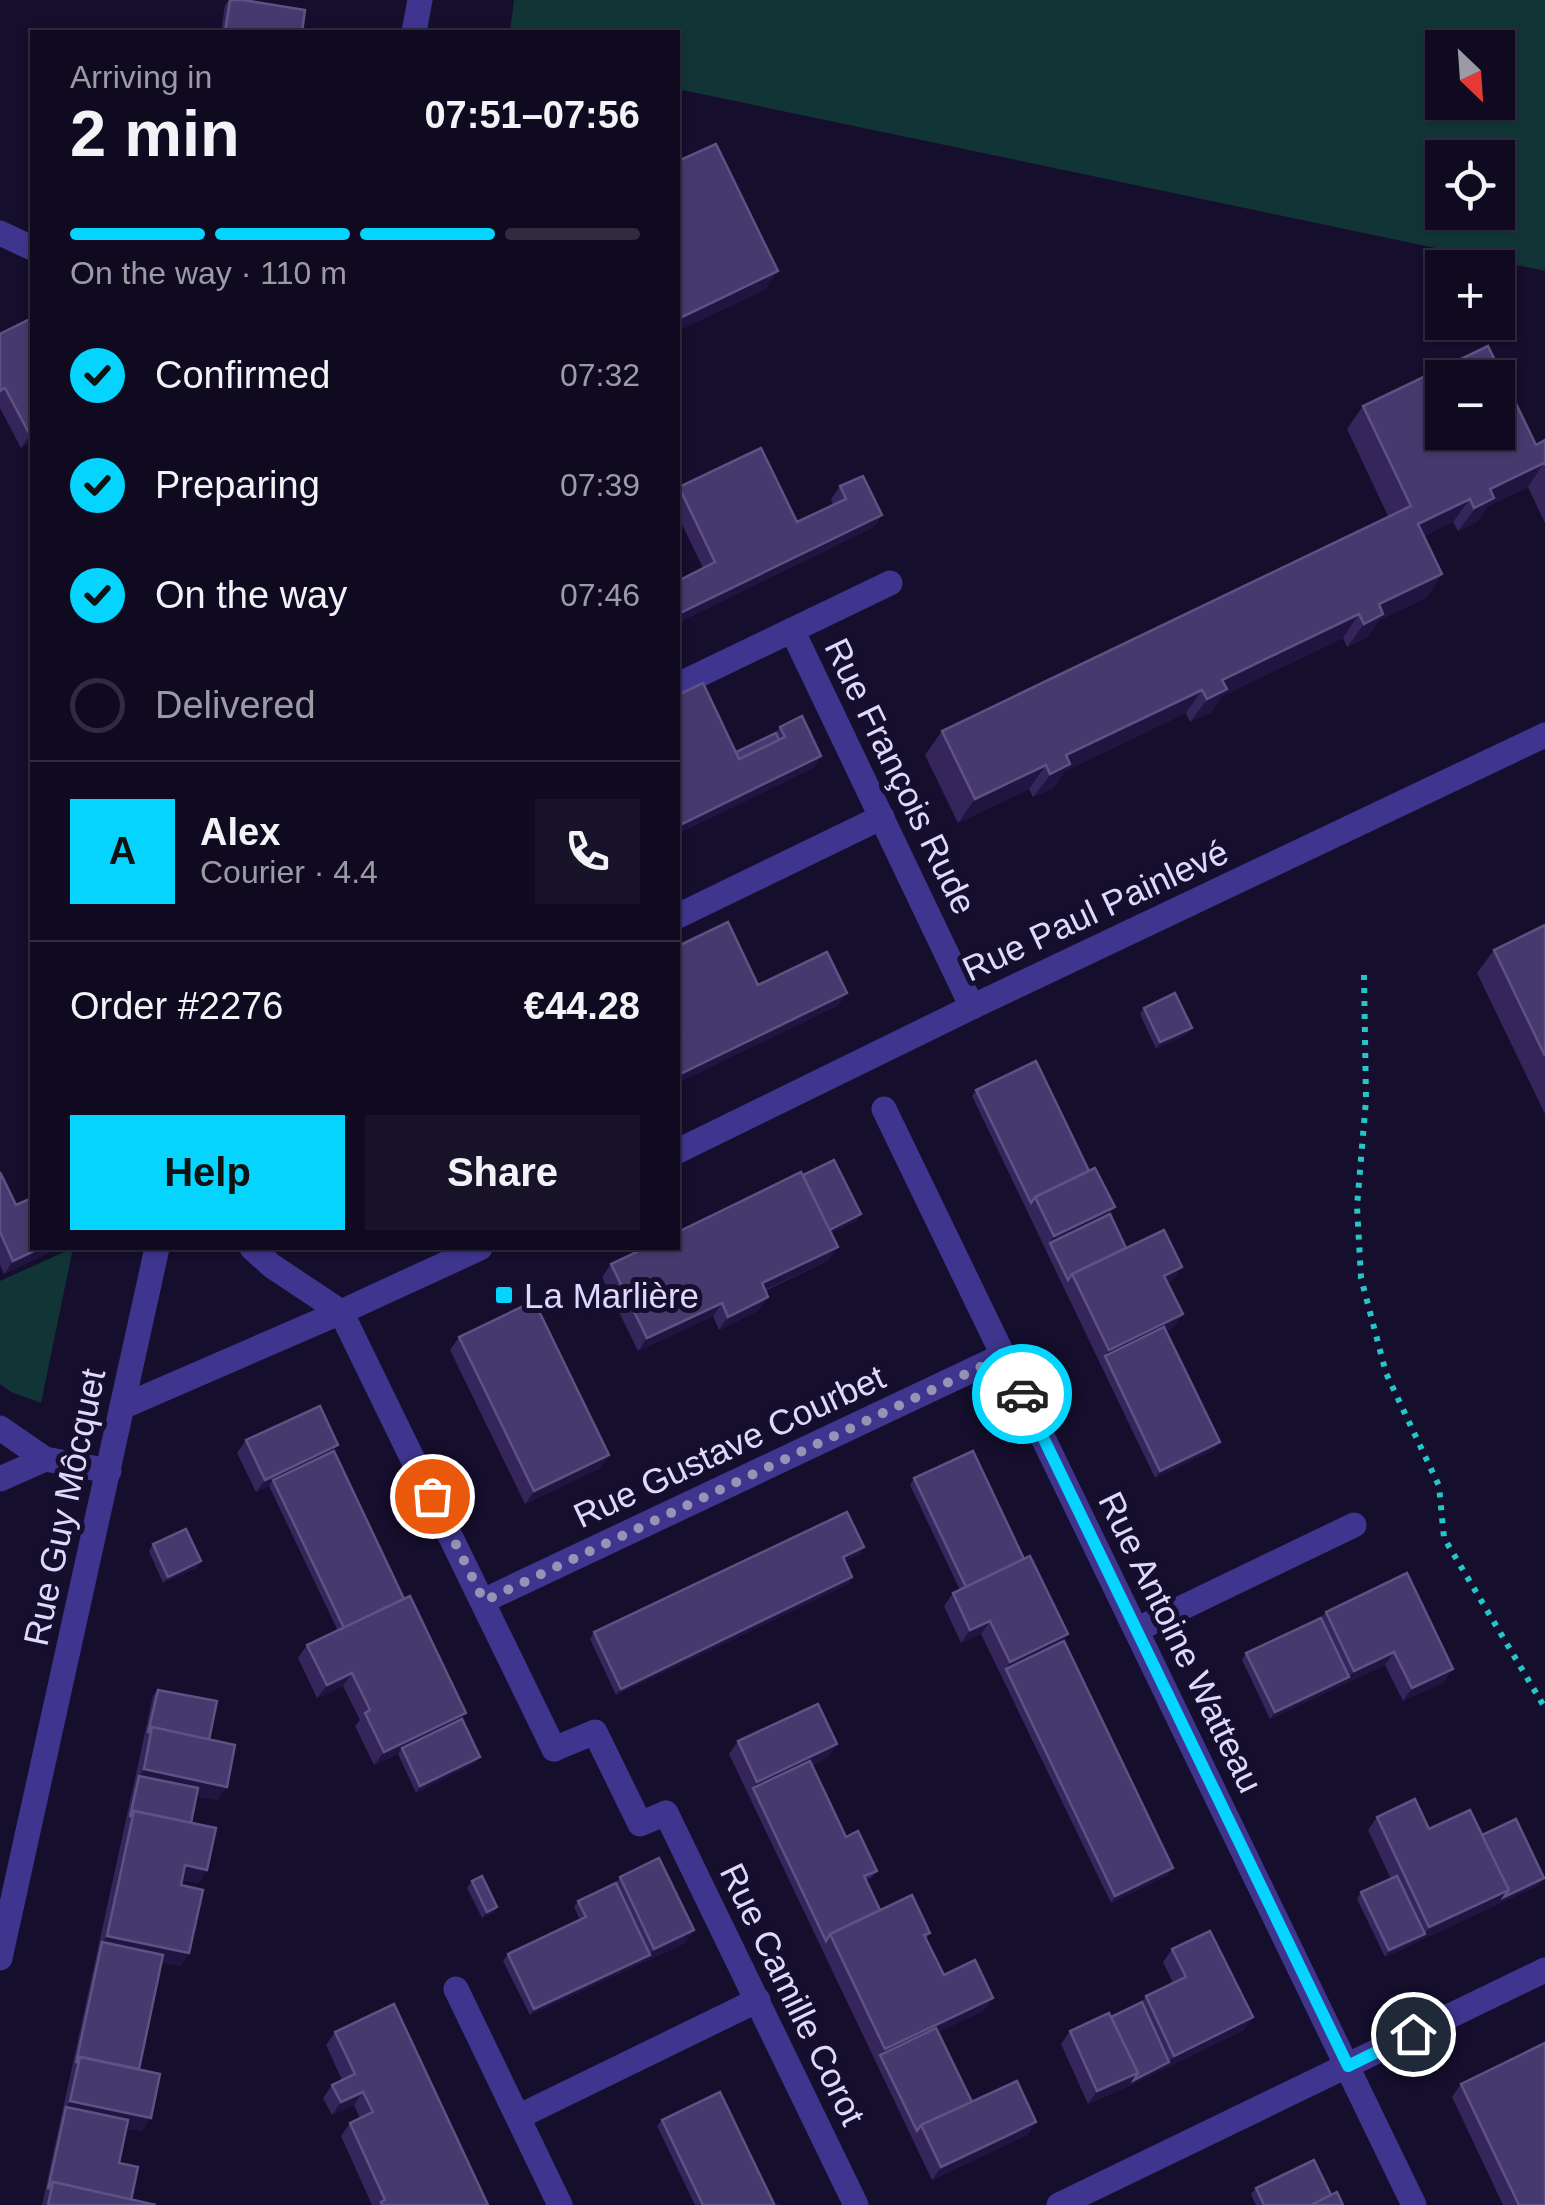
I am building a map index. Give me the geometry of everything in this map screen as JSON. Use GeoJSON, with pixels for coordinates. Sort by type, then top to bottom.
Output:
{"type":"FeatureCollection","features":[{"type":"Feature","properties":{"kind":"street"},"geometry":{"type":"LineString","coordinates":[[414,30],[420,0]]}},
{"type":"Feature","properties":{"kind":"street"},"geometry":{"type":"LineString","coordinates":[[0,233],[30,247]]}},
{"type":"Feature","properties":{"kind":"street"},"geometry":{"type":"LineString","coordinates":[[680,684],[890,582]]}},
{"type":"Feature","properties":{"kind":"street","name":"Rue François Rude"},"geometry":{"type":"LineString","coordinates":[[792,630],[972,1006]]}},
{"type":"Feature","properties":{"kind":"street","name":"Rue Paul Painlevé"},"geometry":{"type":"LineString","coordinates":[[680,1150],[972,1006],[1545,735]]}},
{"type":"Feature","properties":{"kind":"street"},"geometry":{"type":"LineString","coordinates":[[680,915],[882,817]]}},
{"type":"Feature","properties":{"kind":"street","name":"Rue Antoine Watteau"},"geometry":{"type":"LineString","coordinates":[[884,1109],[1414,2205]]}},
{"type":"Feature","properties":{"kind":"street","name":"Rue Guy Môcquet"},"geometry":{"type":"LineString","coordinates":[[0,1958],[157,1250]]}},
{"type":"Feature","properties":{"kind":"street"},"geometry":{"type":"LineString","coordinates":[[254,1250],[341,1312],[484,1601]]}},
{"type":"Feature","properties":{"kind":"street"},"geometry":{"type":"LineString","coordinates":[[122,1407],[476,1250]]}},
{"type":"Feature","properties":{"kind":"street","name":"Rue Gustave Courbet"},"geometry":{"type":"LineString","coordinates":[[484,1601],[1004,1356]]}},
{"type":"Feature","properties":{"kind":"street"},"geometry":{"type":"LineString","coordinates":[[0,1428],[45,1459],[109,1471]]}},
{"type":"Feature","properties":{"kind":"street"},"geometry":{"type":"LineString","coordinates":[[0,1479],[45,1459]]}},
{"type":"Feature","properties":{"kind":"street"},"geometry":{"type":"LineString","coordinates":[[1136,1630],[1354,1526]]}},
{"type":"Feature","properties":{"kind":"street","name":"Rue Camille Corot"},"geometry":{"type":"LineString","coordinates":[[484,1601],[554,1748],[595,1732],[640,1824],[666,1813],[856,2205]]}},
{"type":"Feature","properties":{"kind":"street"},"geometry":{"type":"LineString","coordinates":[[1059,2205],[1545,1970]]}},
{"type":"Feature","properties":{"kind":"street"},"geometry":{"type":"LineString","coordinates":[[456,1989],[560,2205]]}},
{"type":"Feature","properties":{"kind":"street"},"geometry":{"type":"LineString","coordinates":[[518,2117],[758,2000]]}},
{"type":"Feature","properties":{"kind":"path"},"geometry":{"type":"LineString","coordinates":[[1364,975],[1366,1100],[1357,1206],[1361,1278],[1386,1373],[1439,1486],[1444,1538],[1545,1708]]}},
{"type":"Feature","properties":{"kind":"green space"},"geometry":{"type":"Polygon","coordinates":[[[514,0],[1545,0],[1545,271],[1515,265],[1515,250],[1445,250],[680,89],[680,30],[510,30],[514,0]]]}},
{"type":"Feature","properties":{"kind":"green space"},"geometry":{"type":"Polygon","coordinates":[[[73,1250],[41,1403],[0,1384],[0,1281],[73,1250]]]}},
{"type":"Feature","properties":{"kind":"building"},"geometry":{"type":"Polygon","coordinates":[[[230,0],[305,10],[302,30],[225,30],[230,0]]]}},
{"type":"Feature","properties":{"kind":"building"},"geometry":{"type":"Polygon","coordinates":[[[716,144],[778,271],[680,318],[680,160],[716,144]]]}},
{"type":"Feature","properties":{"kind":"building"},"geometry":{"type":"Polygon","coordinates":[[[30,319],[30,435],[5,388],[0,391],[0,334],[30,319]]]}},
{"type":"Feature","properties":{"kind":"building"},"geometry":{"type":"Polygon","coordinates":[[[1488,346],[1495,360],[1459,360],[1488,346]]]}},
{"type":"Feature","properties":{"kind":"building"},"geometry":{"type":"Polygon","coordinates":[[[1425,376],[1425,450],[1515,450],[1515,402],[1536,445],[1545,440],[1545,464],[1490,489],[1494,498],[1474,508],[1470,499],[1418,524],[1442,574],[1379,604],[1383,614],[1364,624],[1359,614],[1222,680],[1227,689],[1207,699],[1202,690],[1066,755],[1070,764],[1050,774],[1046,765],[975,799],[942,731],[1411,506],[1363,406],[1425,376]]]}},
{"type":"Feature","properties":{"kind":"building"},"geometry":{"type":"Polygon","coordinates":[[[761,448],[797,522],[846,499],[840,486],[863,476],[882,515],[680,613],[680,580],[715,562],[680,487],[761,448]]]}},
{"type":"Feature","properties":{"kind":"building"},"geometry":{"type":"Polygon","coordinates":[[[703,683],[739,759],[785,737],[780,727],[802,716],[821,756],[680,825],[680,694],[703,683]]]}},
{"type":"Feature","properties":{"kind":"building"},"geometry":{"type":"Polygon","coordinates":[[[776,733],[779,740],[739,759],[736,752],[776,733]]]}},
{"type":"Feature","properties":{"kind":"building"},"geometry":{"type":"Polygon","coordinates":[[[728,922],[758,985],[827,952],[847,993],[680,1074],[680,945],[728,922]]]}},
{"type":"Feature","properties":{"kind":"building"},"geometry":{"type":"Polygon","coordinates":[[[1545,925],[1545,1056],[1494,950],[1545,925]]]}},
{"type":"Feature","properties":{"kind":"building"},"geometry":{"type":"Polygon","coordinates":[[[1175,993],[1192,1028],[1160,1042],[1144,1008],[1175,993]]]}},
{"type":"Feature","properties":{"kind":"building"},"geometry":{"type":"Polygon","coordinates":[[[1036,1061],[1089,1171],[1035,1197],[1031,1203],[976,1090],[1036,1061]]]}},
{"type":"Feature","properties":{"kind":"building"},"geometry":{"type":"Polygon","coordinates":[[[834,1160],[861,1214],[829,1230],[803,1175],[834,1160]]]}},
{"type":"Feature","properties":{"kind":"building"},"geometry":{"type":"Polygon","coordinates":[[[1095,1168],[1115,1207],[1054,1236],[1035,1197],[1095,1168]]]}},
{"type":"Feature","properties":{"kind":"building"},"geometry":{"type":"Polygon","coordinates":[[[0,1172],[16,1205],[30,1199],[30,1250],[36,1250],[13,1261],[0,1232],[0,1172]]]}},
{"type":"Feature","properties":{"kind":"building"},"geometry":{"type":"Polygon","coordinates":[[[801,1172],[838,1247],[762,1283],[768,1297],[728,1317],[722,1303],[647,1338],[611,1264],[641,1250],[680,1250],[680,1231],[801,1172]]]}},
{"type":"Feature","properties":{"kind":"building"},"geometry":{"type":"Polygon","coordinates":[[[1110,1214],[1126,1248],[1072,1274],[1068,1280],[1050,1243],[1110,1214]]]}},
{"type":"Feature","properties":{"kind":"building"},"geometry":{"type":"Polygon","coordinates":[[[1164,1230],[1182,1267],[1164,1276],[1183,1314],[1109,1350],[1072,1274],[1164,1230]]]}},
{"type":"Feature","properties":{"kind":"building"},"geometry":{"type":"Polygon","coordinates":[[[534,1301],[609,1455],[534,1491],[459,1337],[534,1301]]]}},
{"type":"Feature","properties":{"kind":"building"},"geometry":{"type":"Polygon","coordinates":[[[1164,1327],[1220,1442],[1160,1471],[1105,1356],[1164,1327]]]}},
{"type":"Feature","properties":{"kind":"building"},"geometry":{"type":"Polygon","coordinates":[[[320,1406],[338,1445],[265,1480],[246,1440],[320,1406]]]}},
{"type":"Feature","properties":{"kind":"building"},"geometry":{"type":"Polygon","coordinates":[[[334,1451],[404,1599],[344,1628],[273,1480],[334,1451]]]}},
{"type":"Feature","properties":{"kind":"building"},"geometry":{"type":"Polygon","coordinates":[[[973,1451],[1024,1559],[966,1587],[914,1478],[973,1451]]]}},
{"type":"Feature","properties":{"kind":"building"},"geometry":{"type":"Polygon","coordinates":[[[847,1512],[864,1547],[843,1557],[852,1577],[621,1689],[594,1632],[847,1512]]]}},
{"type":"Feature","properties":{"kind":"building"},"geometry":{"type":"Polygon","coordinates":[[[186,1529],[201,1561],[168,1577],[153,1544],[186,1529]]]}},
{"type":"Feature","properties":{"kind":"building"},"geometry":{"type":"Polygon","coordinates":[[[1030,1556],[1068,1634],[1010,1662],[990,1621],[970,1630],[953,1593],[1030,1556]]]}},
{"type":"Feature","properties":{"kind":"building"},"geometry":{"type":"Polygon","coordinates":[[[1407,1573],[1453,1669],[1412,1688],[1394,1652],[1354,1671],[1326,1612],[1407,1573]]]}},
{"type":"Feature","properties":{"kind":"building"},"geometry":{"type":"Polygon","coordinates":[[[410,1596],[466,1713],[384,1752],[352,1673],[327,1685],[307,1645],[410,1596]]]}},
{"type":"Feature","properties":{"kind":"building"},"geometry":{"type":"Polygon","coordinates":[[[1321,1618],[1349,1677],[1275,1712],[1246,1653],[1321,1618]]]}},
{"type":"Feature","properties":{"kind":"building"},"geometry":{"type":"Polygon","coordinates":[[[1064,1641],[1173,1868],[1115,1896],[1006,1669],[1064,1641]]]}},
{"type":"Feature","properties":{"kind":"building"},"geometry":{"type":"Polygon","coordinates":[[[158,1690],[217,1701],[209,1740],[152,1727],[148,1733],[158,1690]]]}},
{"type":"Feature","properties":{"kind":"building"},"geometry":{"type":"Polygon","coordinates":[[[818,1704],[837,1744],[757,1782],[738,1741],[818,1704]]]}},
{"type":"Feature","properties":{"kind":"building"},"geometry":{"type":"Polygon","coordinates":[[[462,1719],[480,1757],[420,1786],[402,1748],[462,1719]]]}},
{"type":"Feature","properties":{"kind":"building"},"geometry":{"type":"Polygon","coordinates":[[[152,1727],[235,1745],[227,1787],[144,1769],[152,1727]]]}},
{"type":"Feature","properties":{"kind":"building"},"geometry":{"type":"Polygon","coordinates":[[[810,1761],[846,1837],[858,1831],[877,1871],[864,1876],[880,1910],[830,1934],[826,1941],[753,1788],[810,1761]]]}},
{"type":"Feature","properties":{"kind":"building"},"geometry":{"type":"Polygon","coordinates":[[[139,1776],[198,1788],[191,1823],[134,1811],[130,1817],[139,1776]]]}},
{"type":"Feature","properties":{"kind":"building"},"geometry":{"type":"Polygon","coordinates":[[[1415,1799],[1429,1829],[1470,1810],[1509,1890],[1429,1927],[1377,1817],[1415,1799]]]}},
{"type":"Feature","properties":{"kind":"building"},"geometry":{"type":"Polygon","coordinates":[[[134,1811],[216,1828],[207,1870],[185,1865],[181,1885],[203,1890],[189,1953],[107,1936],[134,1811]]]}},
{"type":"Feature","properties":{"kind":"building"},"geometry":{"type":"Polygon","coordinates":[[[1516,1819],[1544,1878],[1504,1897],[1509,1890],[1482,1835],[1516,1819]]]}},
{"type":"Feature","properties":{"kind":"building"},"geometry":{"type":"Polygon","coordinates":[[[659,1858],[694,1930],[654,1949],[620,1877],[659,1858]]]}},
{"type":"Feature","properties":{"kind":"building"},"geometry":{"type":"Polygon","coordinates":[[[482,1876],[497,1907],[487,1912],[472,1881],[482,1876]]]}},
{"type":"Feature","properties":{"kind":"building"},"geometry":{"type":"Polygon","coordinates":[[[1397,1876],[1425,1934],[1389,1950],[1361,1892],[1397,1876]]]}},
{"type":"Feature","properties":{"kind":"building"},"geometry":{"type":"Polygon","coordinates":[[[616,1883],[650,1955],[534,2009],[508,1954],[586,1917],[578,1901],[616,1883]]]}},
{"type":"Feature","properties":{"kind":"building"},"geometry":{"type":"Polygon","coordinates":[[[912,1895],[930,1933],[924,1935],[944,1975],[975,1960],[993,1998],[885,2049],[830,1934],[912,1895]]]}},
{"type":"Feature","properties":{"kind":"building"},"geometry":{"type":"Polygon","coordinates":[[[1210,1931],[1253,2017],[1174,2056],[1146,1996],[1186,1977],[1172,1949],[1210,1931]]]}},
{"type":"Feature","properties":{"kind":"building"},"geometry":{"type":"Polygon","coordinates":[[[102,1942],[163,1955],[139,2069],[80,2057],[76,2063],[102,1942]]]}},
{"type":"Feature","properties":{"kind":"building"},"geometry":{"type":"Polygon","coordinates":[[[1142,2002],[1169,2062],[1134,2080],[1138,2073],[1111,2017],[1142,2002]]]}},
{"type":"Feature","properties":{"kind":"building"},"geometry":{"type":"Polygon","coordinates":[[[394,2004],[488,2205],[382,2205],[385,2200],[350,2123],[373,2112],[363,2092],[341,2102],[332,2085],[355,2074],[335,2032],[394,2004]]]}},
{"type":"Feature","properties":{"kind":"building"},"geometry":{"type":"Polygon","coordinates":[[[1109,2013],[1138,2073],[1097,2091],[1070,2031],[1109,2013]]]}},
{"type":"Feature","properties":{"kind":"building"},"geometry":{"type":"Polygon","coordinates":[[[936,2028],[972,2102],[921,2125],[917,2131],[880,2055],[936,2028]]]}},
{"type":"Feature","properties":{"kind":"building"},"geometry":{"type":"Polygon","coordinates":[[[1545,2043],[1545,2205],[1519,2205],[1461,2084],[1545,2043]]]}},
{"type":"Feature","properties":{"kind":"building"},"geometry":{"type":"Polygon","coordinates":[[[80,2057],[160,2074],[151,2118],[70,2101],[80,2057]]]}},
{"type":"Feature","properties":{"kind":"building"},"geometry":{"type":"Polygon","coordinates":[[[1017,2081],[1036,2122],[941,2167],[921,2125],[1017,2081]]]}},
{"type":"Feature","properties":{"kind":"building"},"geometry":{"type":"Polygon","coordinates":[[[720,2092],[772,2205],[703,2205],[662,2120],[720,2092]]]}},
{"type":"Feature","properties":{"kind":"building"},"geometry":{"type":"Polygon","coordinates":[[[66,2107],[128,2120],[119,2163],[138,2167],[131,2200],[53,2182],[48,2189],[66,2107]]]}},
{"type":"Feature","properties":{"kind":"building"},"geometry":{"type":"Polygon","coordinates":[[[1314,2160],[1331,2195],[1311,2205],[1264,2205],[1256,2188],[1314,2160]]]}},
{"type":"Feature","properties":{"kind":"building"},"geometry":{"type":"Polygon","coordinates":[[[53,2182],[156,2205],[48,2205],[53,2182]]]}},
{"type":"Feature","properties":{"kind":"building"},"geometry":{"type":"Polygon","coordinates":[[[1337,2192],[1343,2205],[1311,2205],[1337,2192]]]}},
{"type":"Feature","properties":{"kind":"way so far"},"geometry":{"type":"LineString","coordinates":[[432,1496],[484,1601],[1004,1356],[1022,1394]]}},
{"type":"Feature","properties":{"kind":"place","name":"La Marlière"},"geometry":{"type":"Point","coordinates":[504,1295]}},
{"type":"Feature","properties":{"kind":"route"},"geometry":{"type":"LineString","coordinates":[[1022,1394],[1348,2066],[1413,2034]]}}]}
